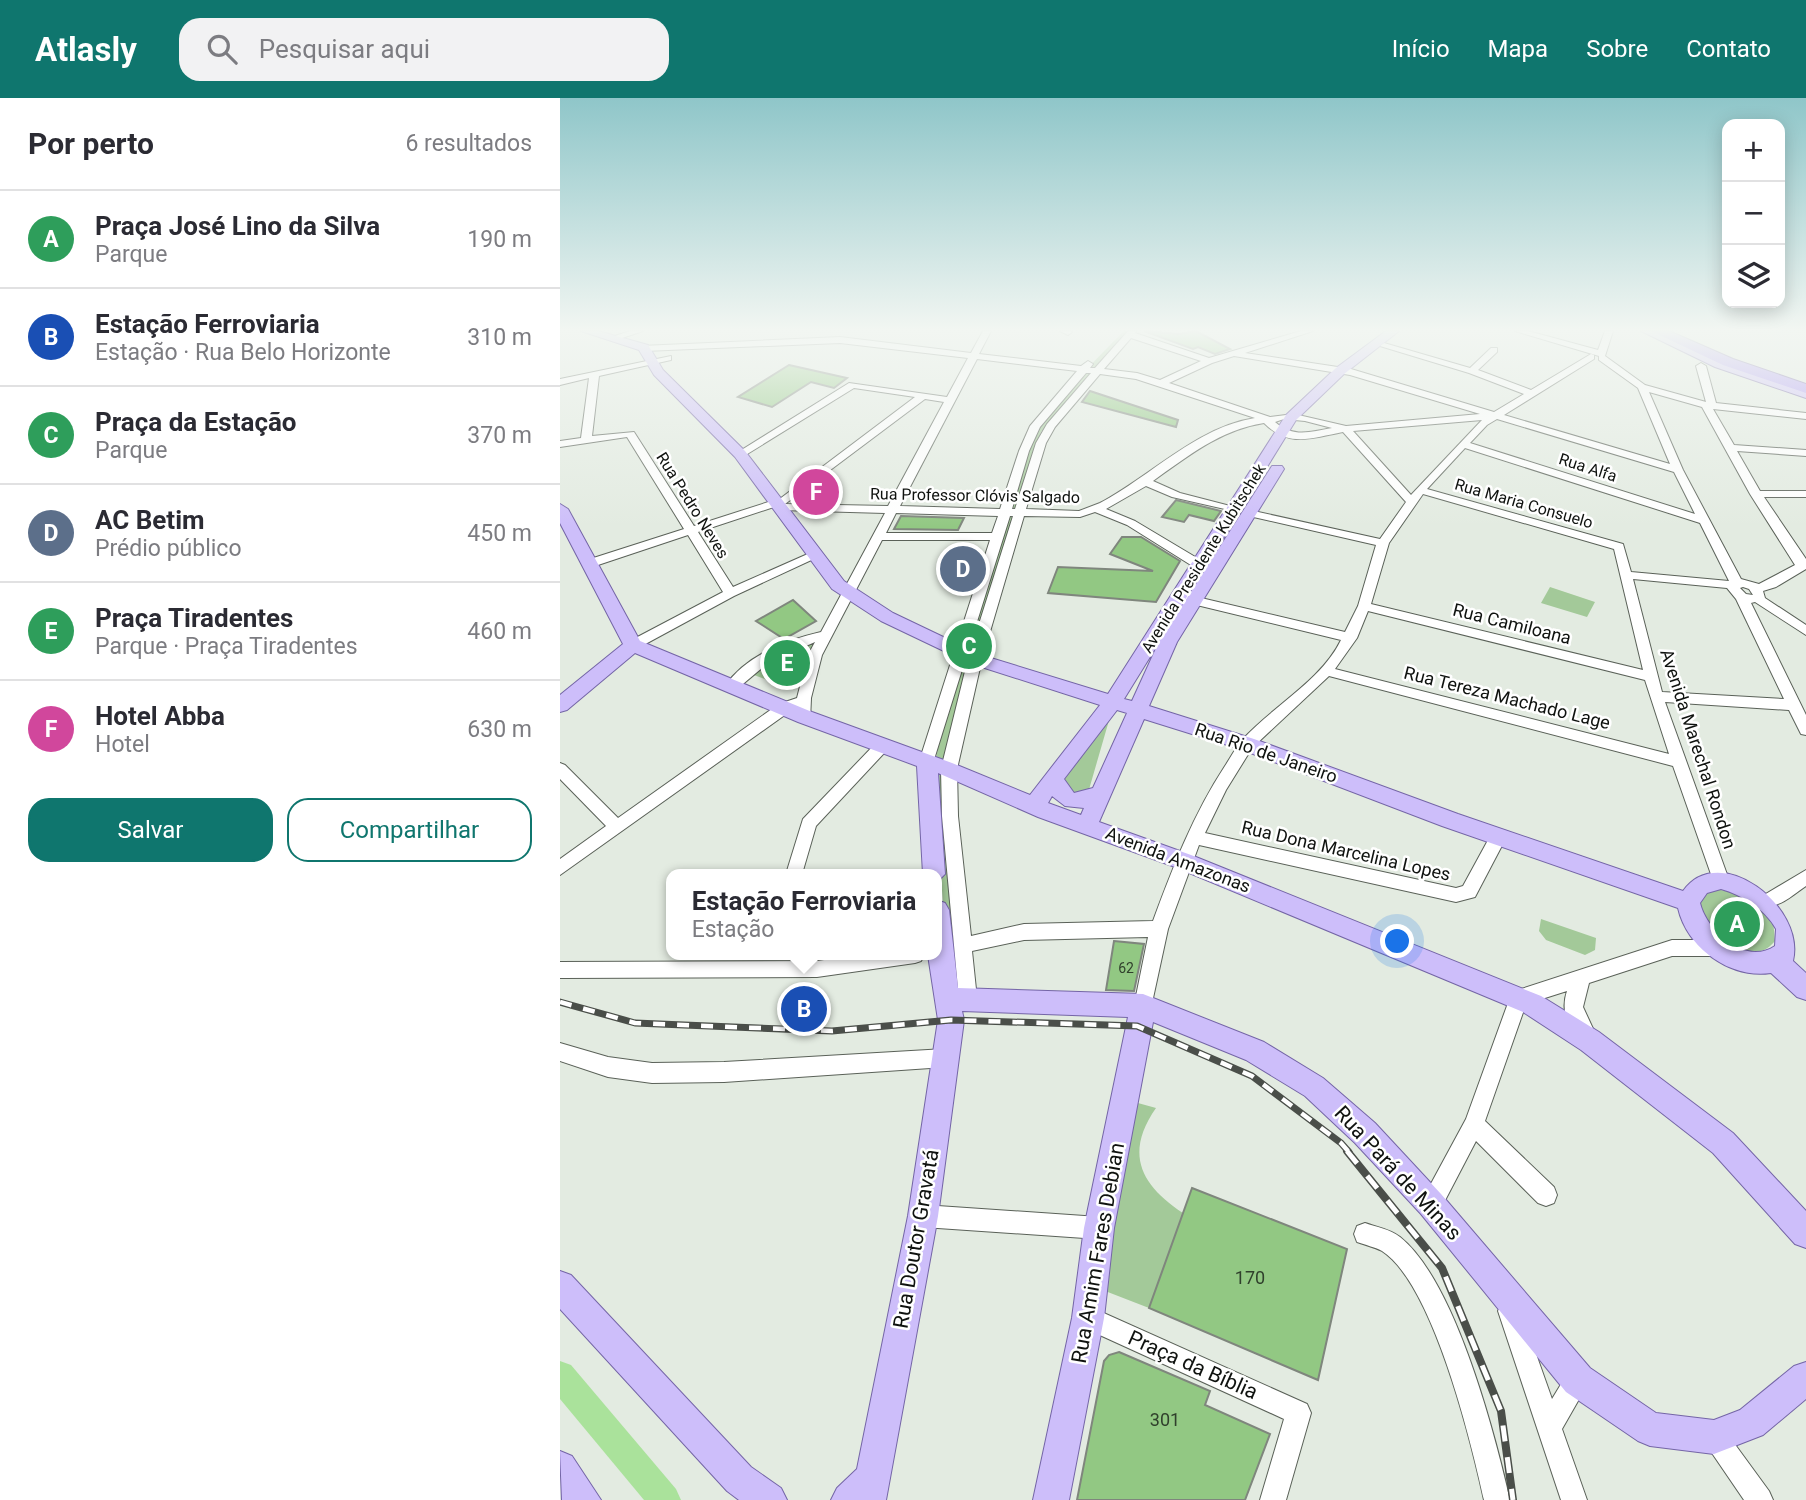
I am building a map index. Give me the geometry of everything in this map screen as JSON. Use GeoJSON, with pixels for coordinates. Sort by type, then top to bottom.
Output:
{"type":"FeatureCollection","features":[{"type":"Feature","properties":{"kind":"main road","name":"Rua Rio de Janeiro"},"geometry":{"type":"LineString","coordinates":[[685,396],[740,454],[814,556],[849,593],[887,617],[967,656],[1247,744],[1499,836],[1691,913]]}},
{"type":"Feature","properties":{"kind":"main road","name":"Avenida Presidente Kubitschek"},"geometry":{"type":"LineString","coordinates":[[1034,806],[1114,701],[1186,599],[1290,429],[1321,396]]}},
{"type":"Feature","properties":{"kind":"main road","name":"Avenida Presidente Kubitschek"},"geometry":{"type":"LineString","coordinates":[[1290,429],[1306,420],[1325,396]]}},
{"type":"Feature","properties":{"kind":"main road"},"geometry":{"type":"LineString","coordinates":[[560,509],[587,564],[633,645],[561,704]]}},
{"type":"Feature","properties":{"kind":"main road","name":"Avenida Presidente Kubitschek"},"geometry":{"type":"LineString","coordinates":[[1087,825],[1168,642],[1198,564],[1241,512]]}},
{"type":"Feature","properties":{"kind":"main road","name":"Avenida Amazonas"},"geometry":{"type":"LineString","coordinates":[[633,645],[784,708],[805,707],[881,746],[950,769],[1034,806],[1183,861],[1525,1001],[1590,1041],[1723,1143],[1806,1233]]}},
{"type":"Feature","properties":{"kind":"main road"},"geometry":{"type":"LineString","coordinates":[[927,762],[934,869]]}},
{"type":"Feature","properties":{"kind":"main road"},"geometry":{"type":"LineString","coordinates":[[1053,778],[1059,794],[1072,801],[1081,802],[1102,793]]}},
{"type":"Feature","properties":{"kind":"main road"},"geometry":{"type":"LineString","coordinates":[[1721,880],[1746,886],[1770,900],[1781,911],[1791,935],[1784,954],[1774,960],[1746,961],[1716,948],[1691,913],[1699,886],[1721,880]]}},
{"type":"Feature","properties":{"kind":"main road","name":"Rua Doutor Gravatá"},"geometry":{"type":"LineString","coordinates":[[863,1493],[922,1216],[951,1020],[958,999],[942,932]]}},
{"type":"Feature","properties":{"kind":"main road"},"geometry":{"type":"LineString","coordinates":[[1774,960],[1806,989]]}},
{"type":"Feature","properties":{"kind":"main road","name":"Rua Pará de Minas"},"geometry":{"type":"LineString","coordinates":[[958,999],[1143,1006],[1255,1051],[1314,1087],[1365,1133],[1431,1204],[1578,1380],[1650,1429],[1714,1437]]}},
{"type":"Feature","properties":{"kind":"main road","name":"Rua Amim Fares Debian"},"geometry":{"type":"LineString","coordinates":[[1051,1500],[1088,1318],[1100,1228],[1143,1006]]}},
{"type":"Feature","properties":{"kind":"main road"},"geometry":{"type":"LineString","coordinates":[[560,1286],[739,1479],[769,1500]]}},
{"type":"Feature","properties":{"kind":"main road"},"geometry":{"type":"LineString","coordinates":[[1714,1437],[1751,1423],[1806,1378]]}},
{"type":"Feature","properties":{"kind":"main road"},"geometry":{"type":"LineString","coordinates":[[560,1468],[583,1500]]}},
{"type":"Feature","properties":{"kind":"street"},"geometry":{"type":"LineString","coordinates":[[560,444],[586,441],[591,396]]}},
{"type":"Feature","properties":{"kind":"street"},"geometry":{"type":"LineString","coordinates":[[740,454],[833,396]]}},
{"type":"Feature","properties":{"kind":"street"},"geometry":{"type":"LineString","coordinates":[[587,564],[779,505],[922,396]]}},
{"type":"Feature","properties":{"kind":"street"},"geometry":{"type":"LineString","coordinates":[[926,396],[950,400]]}},
{"type":"Feature","properties":{"kind":"street"},"geometry":{"type":"LineString","coordinates":[[805,707],[815,654],[952,396]]}},
{"type":"Feature","properties":{"kind":"street"},"geometry":{"type":"LineString","coordinates":[[1060,396],[1035,426],[1024,451],[1013,512],[998,537],[967,656],[950,769],[946,949],[1024,932],[1159,929]]}},
{"type":"Feature","properties":{"kind":"street"},"geometry":{"type":"LineString","coordinates":[[927,762],[967,656],[1013,512],[1045,436],[1077,396]]}},
{"type":"Feature","properties":{"kind":"street"},"geometry":{"type":"LineString","coordinates":[[1198,396],[1270,420],[1270,426],[1290,429],[1345,429],[1494,415]]}},
{"type":"Feature","properties":{"kind":"street"},"geometry":{"type":"LineString","coordinates":[[1431,396],[1678,470]]}},
{"type":"Feature","properties":{"kind":"street"},"geometry":{"type":"LineString","coordinates":[[1143,1006],[1159,929],[1183,861],[1247,744],[1326,671],[1350,638],[1364,606],[1383,543],[1420,490],[1483,423],[1524,396]]}},
{"type":"Feature","properties":{"kind":"street"},"geometry":{"type":"LineString","coordinates":[[1646,396],[1678,470],[1806,730]]}},
{"type":"Feature","properties":{"kind":"street"},"geometry":{"type":"LineString","coordinates":[[1677,396],[1709,405],[1806,416]]}},
{"type":"Feature","properties":{"kind":"street"},"geometry":{"type":"LineString","coordinates":[[1707,396],[1709,405],[1756,494],[1804,564],[1757,594]]}},
{"type":"Feature","properties":{"kind":"street","name":"Rua Professor Clóvis Salgado"},"geometry":{"type":"LineString","coordinates":[[779,505],[1080,514],[1097,509],[1147,482],[1204,441],[1247,422],[1270,420],[1290,429]]}},
{"type":"Feature","properties":{"kind":"street"},"geometry":{"type":"LineString","coordinates":[[1290,429],[1306,420],[1345,429],[1412,502]]}},
{"type":"Feature","properties":{"kind":"street","name":"Rua Pedro Neves"},"geometry":{"type":"LineString","coordinates":[[586,441],[630,434],[730,593]]}},
{"type":"Feature","properties":{"kind":"street","name":"Rua Alfa"},"geometry":{"type":"LineString","coordinates":[[1465,445],[1702,520]]}},
{"type":"Feature","properties":{"kind":"street"},"geometry":{"type":"LineString","coordinates":[[1732,448],[1806,453]]}},
{"type":"Feature","properties":{"kind":"street"},"geometry":{"type":"LineString","coordinates":[[1147,482],[1176,495],[1241,512],[1383,543]]}},
{"type":"Feature","properties":{"kind":"street","name":"Rua Maria Consuelo"},"geometry":{"type":"LineString","coordinates":[[1420,490],[1619,547]]}},
{"type":"Feature","properties":{"kind":"street"},"geometry":{"type":"LineString","coordinates":[[1756,494],[1806,494]]}},
{"type":"Feature","properties":{"kind":"street"},"geometry":{"type":"LineString","coordinates":[[1097,509],[1131,523],[1198,564]]}},
{"type":"Feature","properties":{"kind":"street"},"geometry":{"type":"LineString","coordinates":[[879,536],[998,537]]}},
{"type":"Feature","properties":{"kind":"street","name":"Avenida Marechal Rondon"},"geometry":{"type":"LineString","coordinates":[[1619,547],[1656,697],[1721,880]]}},
{"type":"Feature","properties":{"kind":"street"},"geometry":{"type":"LineString","coordinates":[[633,645],[730,593],[814,556]]}},
{"type":"Feature","properties":{"kind":"street"},"geometry":{"type":"LineString","coordinates":[[1627,575],[1738,589],[1757,594],[1806,631]]}},
{"type":"Feature","properties":{"kind":"street"},"geometry":{"type":"LineString","coordinates":[[1186,599],[1350,638]]}},
{"type":"Feature","properties":{"kind":"street","name":"Rua Camiloana"},"geometry":{"type":"LineString","coordinates":[[1364,606],[1651,677]]}},
{"type":"Feature","properties":{"kind":"street"},"geometry":{"type":"LineString","coordinates":[[732,686],[756,666],[794,643],[826,635]]}},
{"type":"Feature","properties":{"kind":"street","name":"Rua Tereza Machado Lage"},"geometry":{"type":"LineString","coordinates":[[1326,671],[1679,762]]}},
{"type":"Feature","properties":{"kind":"street"},"geometry":{"type":"LineString","coordinates":[[1656,697],[1794,705]]}},
{"type":"Feature","properties":{"kind":"street"},"geometry":{"type":"LineString","coordinates":[[560,868],[784,708]]}},
{"type":"Feature","properties":{"kind":"street"},"geometry":{"type":"LineString","coordinates":[[795,869],[809,822],[881,746]]}},
{"type":"Feature","properties":{"kind":"street"},"geometry":{"type":"LineString","coordinates":[[560,769],[617,827]]}},
{"type":"Feature","properties":{"kind":"street","name":"Rua Dona Marcelina Lopes"},"geometry":{"type":"LineString","coordinates":[[1194,837],[1457,895],[1469,892],[1499,836]]}},
{"type":"Feature","properties":{"kind":"street"},"geometry":{"type":"LineString","coordinates":[[1770,900],[1806,877]]}},
{"type":"Feature","properties":{"kind":"street"},"geometry":{"type":"LineString","coordinates":[[1672,948],[1691,913]]}},
{"type":"Feature","properties":{"kind":"street"},"geometry":{"type":"LineString","coordinates":[[1431,1204],[1474,1124],[1525,1001],[1551,998],[1574,982],[1672,948],[1716,948]]}},
{"type":"Feature","properties":{"kind":"street"},"geometry":{"type":"LineString","coordinates":[[560,970],[769,962],[817,969],[880,960]]}},
{"type":"Feature","properties":{"kind":"street"},"geometry":{"type":"LineString","coordinates":[[1574,982],[1571,1012],[1590,1041]]}},
{"type":"Feature","properties":{"kind":"street"},"geometry":{"type":"LineString","coordinates":[[560,1052],[608,1067],[652,1073],[724,1072],[945,1058]]}},
{"type":"Feature","properties":{"kind":"street"},"geometry":{"type":"LineString","coordinates":[[1474,1124],[1546,1195]]}},
{"type":"Feature","properties":{"kind":"street"},"geometry":{"type":"LineString","coordinates":[[922,1216],[1100,1228]]}},
{"type":"Feature","properties":{"kind":"street"},"geometry":{"type":"LineString","coordinates":[[1365,1234],[1391,1244],[1415,1270],[1449,1338],[1487,1450],[1497,1500]]}},
{"type":"Feature","properties":{"kind":"street"},"geometry":{"type":"LineString","coordinates":[[1502,1289],[1574,1500]]}},
{"type":"Feature","properties":{"kind":"street","name":"Praça da Bíblia"},"geometry":{"type":"LineString","coordinates":[[1088,1318],[1298,1413],[1273,1500]]}},
{"type":"Feature","properties":{"kind":"street"},"geometry":{"type":"LineString","coordinates":[[1549,1427],[1578,1380]]}},
{"type":"Feature","properties":{"kind":"street"},"geometry":{"type":"LineString","coordinates":[[1714,1437],[1760,1500]]}},
{"type":"Feature","properties":{"kind":"green space"},"geometry":{"type":"Polygon","coordinates":[[[1072,396],[1041,432],[965,670],[944,781],[963,979],[950,981],[932,777],[939,744],[1031,442],[1062,398],[1072,396]]]}},
{"type":"Feature","properties":{"kind":"green space"},"geometry":{"type":"Polygon","coordinates":[[[1550,587],[1595,602],[1587,617],[1541,603],[1550,587]]]}},
{"type":"Feature","properties":{"kind":"green space"},"geometry":{"type":"Polygon","coordinates":[[[815,641],[805,659],[800,686],[789,688],[754,675],[773,661],[815,641]]]}},
{"type":"Feature","properties":{"kind":"green space"},"geometry":{"type":"Polygon","coordinates":[[[1112,710],[1088,793],[1084,797],[1064,793],[1062,782],[1112,710]]]}},
{"type":"Feature","properties":{"kind":"green space"},"geometry":{"type":"Polygon","coordinates":[[[1714,889],[1741,893],[1773,920],[1775,941],[1768,948],[1752,952],[1710,937],[1698,899],[1714,889]]]}},
{"type":"Feature","properties":{"kind":"green space"},"geometry":{"type":"Polygon","coordinates":[[[1541,919],[1596,938],[1595,950],[1585,955],[1546,940],[1539,931],[1541,919]]]}},
{"type":"Feature","properties":{"kind":"green space"},"geometry":{"type":"Polygon","coordinates":[[[1127,1100],[1156,1108],[1141,1140],[1139,1154],[1142,1167],[1157,1191],[1183,1213],[1149,1308],[1100,1289],[1127,1100]]]}},
{"type":"Feature","properties":{"kind":"building"},"geometry":{"type":"Polygon","coordinates":[[[739,396],[788,396],[772,407],[739,396]]]}},
{"type":"Feature","properties":{"kind":"building"},"geometry":{"type":"Polygon","coordinates":[[[1086,396],[1106,396],[1178,420],[1176,427],[1082,402],[1086,396]]]}},
{"type":"Feature","properties":{"kind":"building"},"geometry":{"type":"Polygon","coordinates":[[[829,484],[822,502],[807,502],[801,497],[816,485],[829,484]]]}},
{"type":"Feature","properties":{"kind":"building"},"geometry":{"type":"Polygon","coordinates":[[[1176,500],[1221,511],[1214,521],[1189,515],[1184,522],[1162,517],[1176,500]]]}},
{"type":"Feature","properties":{"kind":"building"},"geometry":{"type":"Polygon","coordinates":[[[901,516],[964,518],[958,530],[894,529],[901,516]]]}},
{"type":"Feature","properties":{"kind":"building"},"geometry":{"type":"Polygon","coordinates":[[[1122,537],[1141,537],[1180,561],[1156,602],[1048,593],[1058,567],[1153,571],[1110,554],[1122,537]]]}},
{"type":"Feature","properties":{"kind":"building"},"geometry":{"type":"Polygon","coordinates":[[[949,564],[979,565],[976,575],[945,574],[949,564]]]}},
{"type":"Feature","properties":{"kind":"building"},"geometry":{"type":"Polygon","coordinates":[[[793,600],[816,621],[784,639],[756,621],[793,600]]]}},
{"type":"Feature","properties":{"kind":"building"},"geometry":{"type":"Polygon","coordinates":[[[1114,941],[1144,944],[1134,991],[1106,990],[1114,941]]]}},
{"type":"Feature","properties":{"kind":"building"},"geometry":{"type":"Polygon","coordinates":[[[1192,1188],[1347,1249],[1318,1380],[1149,1308],[1192,1188]]]}},
{"type":"Feature","properties":{"kind":"building"},"geometry":{"type":"Polygon","coordinates":[[[1119,1352],[1210,1391],[1205,1405],[1270,1434],[1245,1500],[1077,1500],[1104,1361],[1109,1355],[1119,1352]]]}},
{"type":"Feature","properties":{"kind":"waterway"},"geometry":{"type":"LineString","coordinates":[[560,1376],[665,1500]]}},
{"type":"Feature","properties":{"kind":"railway"},"geometry":{"type":"LineString","coordinates":[[560,1002],[635,1023],[832,1031],[951,1020],[1137,1026],[1252,1076],[1341,1143],[1349,1152]]}},
{"type":"Feature","properties":{"kind":"railway"},"geometry":{"type":"LineString","coordinates":[[1347,1151],[1442,1268],[1501,1411],[1513,1500]]}},
{"type":"Feature","properties":{"kind":"place","name":"Hotel Abba"},"geometry":{"type":"Point","coordinates":[816,492]}},
{"type":"Feature","properties":{"kind":"place","name":"AC Betim"},"geometry":{"type":"Point","coordinates":[963,569]}},
{"type":"Feature","properties":{"kind":"place","name":"Praça da Estação"},"geometry":{"type":"Point","coordinates":[969,646]}},
{"type":"Feature","properties":{"kind":"place","name":"Praça Tiradentes"},"geometry":{"type":"Point","coordinates":[787,663]}},
{"type":"Feature","properties":{"kind":"place","name":"Praça José Lino da Silva"},"geometry":{"type":"Point","coordinates":[1737,924]}},
{"type":"Feature","properties":{"kind":"place","name":"Estação Ferroviaria"},"geometry":{"type":"Point","coordinates":[804,1009]}}]}
